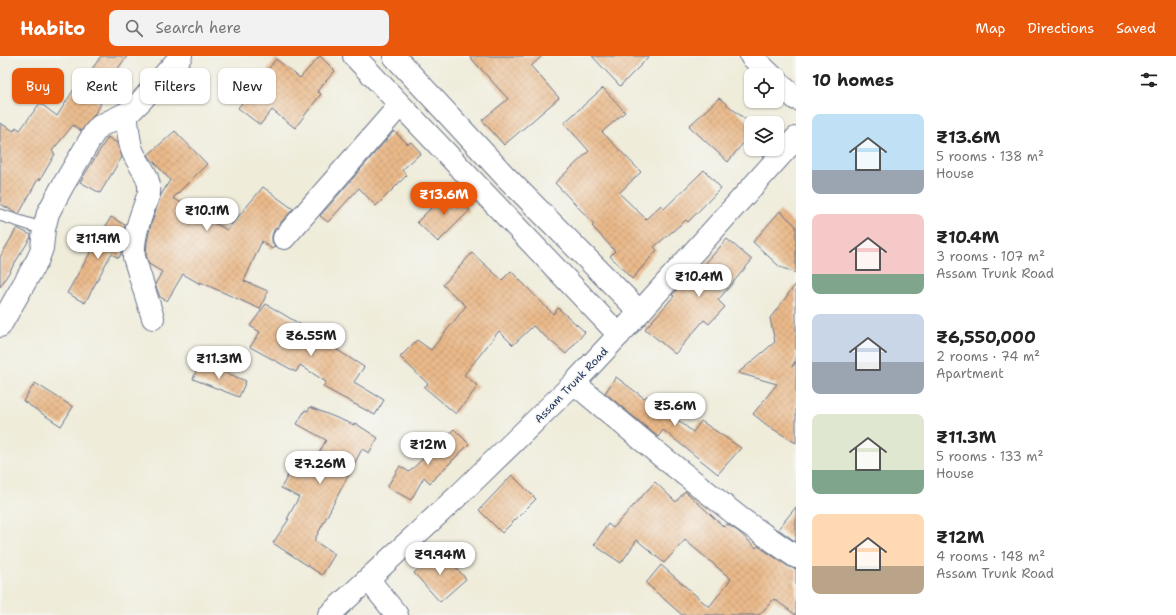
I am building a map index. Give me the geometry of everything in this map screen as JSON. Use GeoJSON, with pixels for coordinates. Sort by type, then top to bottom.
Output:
{"type":"FeatureCollection","features":[{"type":"Feature","properties":{"kind":"street"},"geometry":{"type":"LineString","coordinates":[[0,326],[38,259],[42,248],[44,229],[48,213],[94,133],[100,126],[126,113],[142,100],[181,56]]}},
{"type":"Feature","properties":{"kind":"street"},"geometry":{"type":"LineString","coordinates":[[354,56],[619,335]]}},
{"type":"Feature","properties":{"kind":"street"},"geometry":{"type":"LineString","coordinates":[[394,56],[505,176],[640,312]]}},
{"type":"Feature","properties":{"kind":"street"},"geometry":{"type":"LineString","coordinates":[[751,56],[764,68]]}},
{"type":"Feature","properties":{"kind":"street"},"geometry":{"type":"LineString","coordinates":[[784,88],[796,99]]}},
{"type":"Feature","properties":{"kind":"street"},"geometry":{"type":"LineString","coordinates":[[284,238],[400,105]]}},
{"type":"Feature","properties":{"kind":"street"},"geometry":{"type":"LineString","coordinates":[[126,113],[132,151],[149,180],[150,186],[133,246],[134,257],[153,318]]}},
{"type":"Feature","properties":{"kind":"street","name":"Assam Trunk Road"},"geometry":{"type":"LineString","coordinates":[[328,615],[460,494],[574,383],[640,312],[796,138]]}},
{"type":"Feature","properties":{"kind":"street"},"geometry":{"type":"LineString","coordinates":[[574,383],[666,460],[740,518],[796,557]]}},
{"type":"Feature","properties":{"kind":"street"},"geometry":{"type":"LineString","coordinates":[[368,579],[397,615]]}},
{"type":"Feature","properties":{"kind":"lane"},"geometry":{"type":"LineString","coordinates":[[0,215],[44,229]]}},
{"type":"Feature","properties":{"kind":"building"},"geometry":{"type":"Polygon","coordinates":[[[101,56],[127,56],[118,68],[93,68],[101,56]]]}},
{"type":"Feature","properties":{"kind":"building"},"geometry":{"type":"Polygon","coordinates":[[[320,56],[335,71],[317,91],[321,94],[295,128],[272,110],[260,125],[238,108],[241,104],[276,104],[276,68],[269,68],[276,59],[300,78],[320,56]]]}},
{"type":"Feature","properties":{"kind":"building"},"geometry":{"type":"Polygon","coordinates":[[[469,56],[542,56],[531,66],[559,98],[504,145],[482,120],[508,99],[469,56]]]}},
{"type":"Feature","properties":{"kind":"building"},"geometry":{"type":"Polygon","coordinates":[[[592,56],[650,56],[620,86],[592,56]]]}},
{"type":"Feature","properties":{"kind":"building"},"geometry":{"type":"Polygon","coordinates":[[[603,88],[625,112],[602,132],[641,172],[619,193],[646,219],[661,205],[664,209],[704,170],[721,188],[688,222],[686,220],[654,247],[657,250],[632,279],[610,256],[615,251],[592,226],[594,224],[555,183],[589,151],[564,123],[603,88]]]}},
{"type":"Feature","properties":{"kind":"building"},"geometry":{"type":"Polygon","coordinates":[[[72,92],[72,104],[101,104],[81,131],[73,125],[52,151],[55,154],[40,180],[38,179],[19,214],[0,204],[0,123],[14,131],[16,127],[20,130],[39,104],[57,116],[72,92]]]}},
{"type":"Feature","properties":{"kind":"building"},"geometry":{"type":"Polygon","coordinates":[[[719,98],[744,118],[744,142],[728,162],[689,126],[719,98]]]}},
{"type":"Feature","properties":{"kind":"building"},"geometry":{"type":"Polygon","coordinates":[[[175,131],[207,164],[173,198],[193,210],[192,211],[227,230],[263,187],[293,209],[274,230],[272,242],[275,246],[272,249],[262,241],[244,281],[268,291],[260,309],[200,282],[200,284],[183,274],[167,301],[160,297],[155,284],[162,272],[149,264],[146,255],[147,242],[161,195],[170,180],[148,155],[175,131]]]}},
{"type":"Feature","properties":{"kind":"building"},"geometry":{"type":"Polygon","coordinates":[[[394,131],[408,144],[411,142],[421,153],[402,170],[407,175],[376,206],[359,188],[328,222],[320,216],[394,131]]]}},
{"type":"Feature","properties":{"kind":"building"},"geometry":{"type":"Polygon","coordinates":[[[108,137],[117,143],[122,157],[100,193],[80,182],[108,137]]]}},
{"type":"Feature","properties":{"kind":"building"},"geometry":{"type":"Polygon","coordinates":[[[449,190],[470,210],[438,242],[417,222],[449,190]]]}},
{"type":"Feature","properties":{"kind":"building"},"geometry":{"type":"Polygon","coordinates":[[[780,211],[796,226],[796,273],[780,267],[753,242],[780,211]]]}},
{"type":"Feature","properties":{"kind":"building"},"geometry":{"type":"Polygon","coordinates":[[[111,217],[125,225],[121,253],[119,258],[111,254],[85,303],[67,293],[111,217]]]}},
{"type":"Feature","properties":{"kind":"building"},"geometry":{"type":"Polygon","coordinates":[[[17,228],[31,235],[31,237],[0,287],[0,257],[17,228]]]}},
{"type":"Feature","properties":{"kind":"building"},"geometry":{"type":"Polygon","coordinates":[[[727,239],[752,260],[718,300],[725,307],[709,324],[704,320],[675,354],[645,329],[674,296],[672,295],[687,278],[690,281],[727,239]]]}},
{"type":"Feature","properties":{"kind":"building"},"geometry":{"type":"Polygon","coordinates":[[[472,253],[502,280],[511,271],[553,314],[558,308],[585,332],[566,354],[533,326],[513,345],[499,331],[464,375],[478,386],[456,414],[424,387],[428,384],[400,357],[417,340],[431,350],[466,306],[443,285],[472,253]]]}},
{"type":"Feature","properties":{"kind":"building"},"geometry":{"type":"Polygon","coordinates":[[[796,284],[796,360],[792,367],[796,362],[796,443],[768,426],[753,414],[777,384],[738,373],[775,342],[770,318],[796,284]]]}},
{"type":"Feature","properties":{"kind":"building"},"geometry":{"type":"Polygon","coordinates":[[[266,304],[318,335],[317,337],[364,367],[354,382],[384,400],[375,415],[323,387],[326,382],[300,365],[296,372],[250,347],[260,332],[250,326],[266,304]]]}},
{"type":"Feature","properties":{"kind":"building"},"geometry":{"type":"Polygon","coordinates":[[[200,362],[246,381],[239,397],[193,379],[200,362]]]}},
{"type":"Feature","properties":{"kind":"building"},"geometry":{"type":"Polygon","coordinates":[[[616,377],[644,398],[647,396],[693,432],[701,421],[741,448],[718,474],[663,430],[658,437],[605,393],[616,377]]]}},
{"type":"Feature","properties":{"kind":"building"},"geometry":{"type":"Polygon","coordinates":[[[35,383],[73,407],[61,426],[23,401],[35,383]]]}},
{"type":"Feature","properties":{"kind":"building"},"geometry":{"type":"Polygon","coordinates":[[[310,407],[354,425],[355,423],[378,438],[369,453],[362,449],[314,541],[335,554],[322,575],[273,543],[289,519],[287,519],[299,497],[281,488],[295,462],[310,470],[326,440],[297,424],[305,410],[308,411],[310,407]]]}},
{"type":"Feature","properties":{"kind":"building"},"geometry":{"type":"Polygon","coordinates":[[[454,429],[469,444],[430,483],[424,477],[411,500],[387,487],[400,466],[409,472],[454,429]]]}},
{"type":"Feature","properties":{"kind":"building"},"geometry":{"type":"Polygon","coordinates":[[[512,475],[536,499],[502,533],[479,510],[512,475]]]}},
{"type":"Feature","properties":{"kind":"building"},"geometry":{"type":"Polygon","coordinates":[[[655,482],[676,502],[685,491],[724,527],[727,524],[739,532],[756,548],[758,546],[789,567],[796,569],[796,615],[774,599],[759,615],[682,615],[646,583],[661,565],[709,607],[731,579],[685,540],[664,563],[637,540],[621,563],[594,545],[608,524],[613,528],[655,482]]]}},
{"type":"Feature","properties":{"kind":"building"},"geometry":{"type":"Polygon","coordinates":[[[796,507],[796,542],[778,529],[796,507]]]}},
{"type":"Feature","properties":{"kind":"building"},"geometry":{"type":"Polygon","coordinates":[[[440,549],[466,579],[440,602],[414,573],[440,549]]]}}]}
